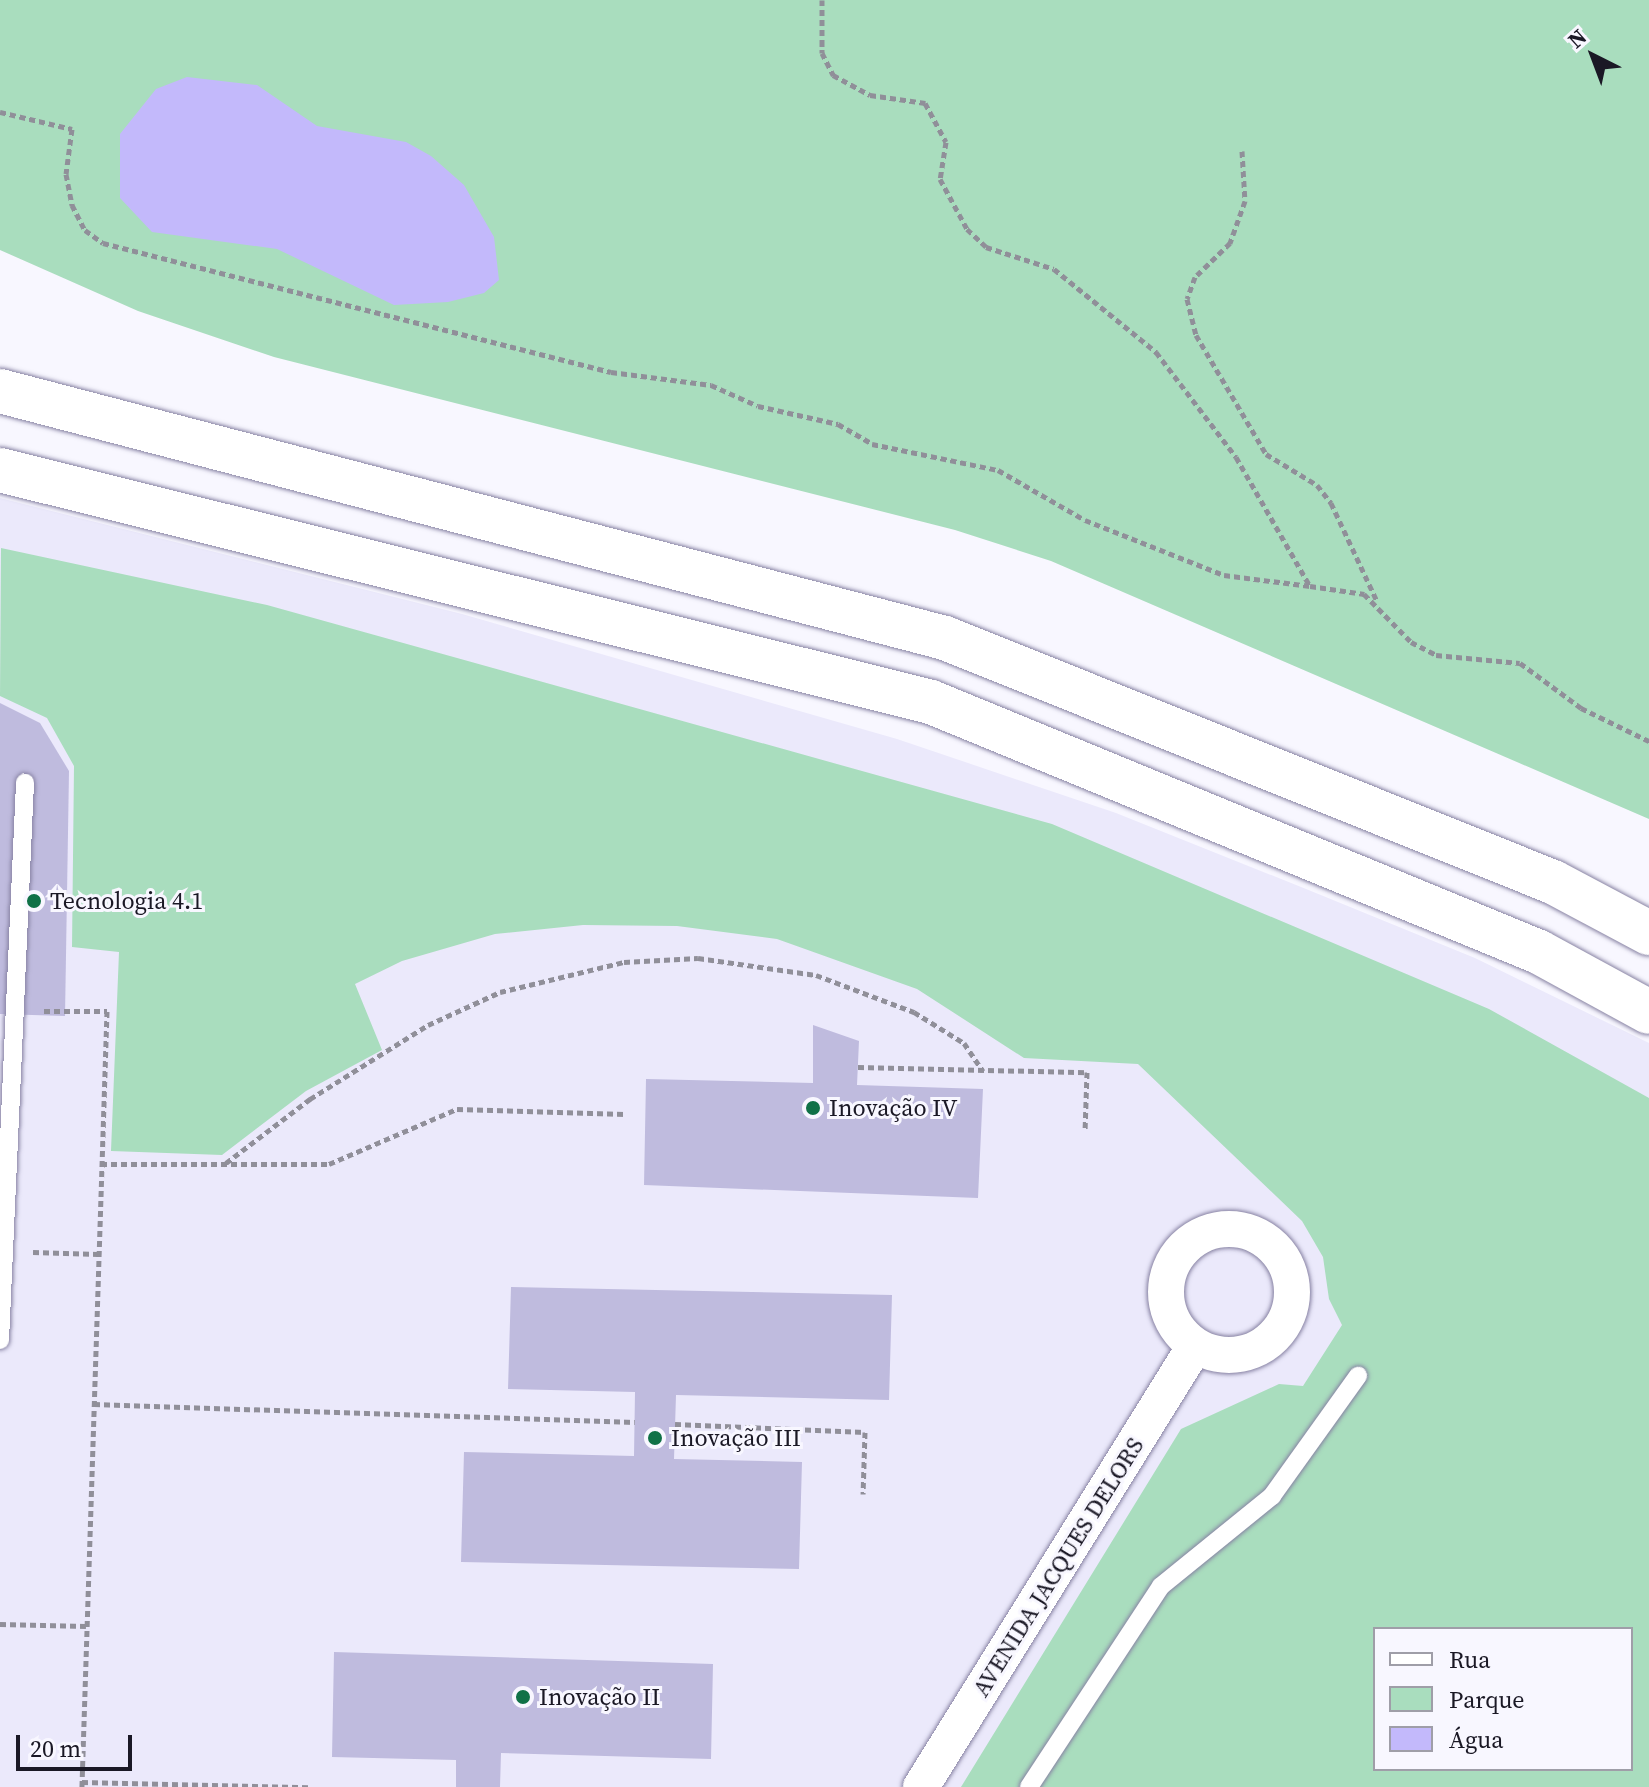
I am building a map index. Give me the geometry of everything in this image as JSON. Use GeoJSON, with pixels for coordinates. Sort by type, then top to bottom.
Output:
{"type":"FeatureCollection","features":[{"type":"Feature","properties":{"kind":"main road"},"geometry":{"type":"LineString","coordinates":[[0,391],[945,638],[1553,882],[1649,933]]}},
{"type":"Feature","properties":{"kind":"main road"},"geometry":{"type":"LineString","coordinates":[[0,470],[931,702],[1539,952],[1649,1012]]}},
{"type":"Feature","properties":{"kind":"street","name":"AVENIDA JACQUES DELORS"},"geometry":{"type":"LineString","coordinates":[[921,1787],[1195,1346]]}},
{"type":"Feature","properties":{"kind":"lane"},"geometry":{"type":"LineString","coordinates":[[0,1340],[7,1049],[25,783]]}},
{"type":"Feature","properties":{"kind":"lane"},"geometry":{"type":"LineString","coordinates":[[1029,1787],[1161,1586],[1272,1496],[1358,1376]]}},
{"type":"Feature","properties":{"kind":"path"},"geometry":{"type":"LineString","coordinates":[[822,0],[822,53],[833,75],[870,95],[925,103],[946,142],[940,179],[967,229],[986,247],[1054,269],[1156,352],[1236,457],[1310,586]]}},
{"type":"Feature","properties":{"kind":"path"},"geometry":{"type":"LineString","coordinates":[[0,112],[72,129],[66,174],[72,205],[85,230],[116,248],[424,327],[534,347],[611,372],[711,385],[758,406],[838,424],[872,444],[998,470],[1085,520],[1224,575],[1364,594],[1379,604]]}},
{"type":"Feature","properties":{"kind":"path"},"geometry":{"type":"LineString","coordinates":[[1242,151],[1245,201],[1230,243],[1195,277],[1187,299],[1196,335],[1266,454],[1317,485],[1331,503],[1379,604],[1411,642],[1436,655],[1520,663],[1581,708],[1649,741]]}},
{"type":"Feature","properties":{"kind":"path"},"geometry":{"type":"LineString","coordinates":[[226,1163],[310,1099],[428,1025],[500,992],[624,962],[698,958],[816,975],[914,1012],[964,1043],[983,1071]]}},
{"type":"Feature","properties":{"kind":"path"},"geometry":{"type":"LineString","coordinates":[[63,1011],[107,1011],[82,1784],[309,1787]]}},
{"type":"Feature","properties":{"kind":"path"},"geometry":{"type":"LineString","coordinates":[[858,1067],[1087,1072],[1085,1131]]}},
{"type":"Feature","properties":{"kind":"path"},"geometry":{"type":"LineString","coordinates":[[101,1164],[329,1164],[457,1109],[625,1114]]}},
{"type":"Feature","properties":{"kind":"path"},"geometry":{"type":"LineString","coordinates":[[4,1251],[98,1254]]}},
{"type":"Feature","properties":{"kind":"path"},"geometry":{"type":"LineString","coordinates":[[94,1404],[635,1422]]}},
{"type":"Feature","properties":{"kind":"path"},"geometry":{"type":"LineString","coordinates":[[675,1424],[865,1432],[863,1494]]}},
{"type":"Feature","properties":{"kind":"path"},"geometry":{"type":"LineString","coordinates":[[0,1624],[86,1626]]}},
{"type":"Feature","properties":{"kind":"shaded area"},"geometry":{"type":"Polygon","coordinates":[[[0,498],[462,614],[897,739],[1116,813],[1311,891],[1475,958],[1649,1043],[1649,1787],[0,1787],[0,498]]]}},
{"type":"Feature","properties":{"kind":"green space"},"geometry":{"type":"Polygon","coordinates":[[[0,0],[1649,0],[1649,819],[1051,561],[955,530],[274,357],[138,311],[0,250],[0,0]]]}},
{"type":"Feature","properties":{"kind":"green space"},"geometry":{"type":"Polygon","coordinates":[[[1,548],[267,605],[1052,824],[1489,1009],[1649,1098],[1649,1787],[961,1787],[1181,1429],[1279,1384],[1303,1386],[1342,1325],[1329,1299],[1323,1257],[1302,1221],[1138,1064],[1024,1058],[917,989],[777,939],[677,926],[583,925],[495,934],[402,961],[355,984],[382,1050],[306,1091],[222,1155],[111,1151],[119,952],[72,947],[74,766],[47,718],[0,696],[1,548]]]}},
{"type":"Feature","properties":{"kind":"water"},"geometry":{"type":"Polygon","coordinates":[[[187,77],[257,85],[317,126],[406,142],[431,156],[464,185],[494,237],[499,280],[484,293],[448,302],[394,305],[277,249],[152,232],[120,198],[120,134],[156,89],[187,77]]]}},
{"type":"Feature","properties":{"kind":"building","name":"Tecnologia 4.1"},"geometry":{"type":"Polygon","coordinates":[[[0,703],[40,723],[69,771],[65,1016],[0,1014],[0,703]]]}},
{"type":"Feature","properties":{"kind":"building","name":"Inovação IV"},"geometry":{"type":"Polygon","coordinates":[[[813,1025],[859,1041],[857,1085],[983,1089],[978,1198],[644,1185],[646,1079],[813,1083],[813,1025]]]}},
{"type":"Feature","properties":{"kind":"building","name":"Inovação III"},"geometry":{"type":"Polygon","coordinates":[[[511,1287],[892,1295],[889,1400],[676,1395],[674,1459],[802,1462],[799,1569],[461,1562],[464,1452],[634,1456],[635,1392],[508,1389],[511,1287]]]}},
{"type":"Feature","properties":{"kind":"building","name":"Inovação II"},"geometry":{"type":"Polygon","coordinates":[[[334,1652],[713,1664],[711,1759],[501,1753],[500,1787],[456,1787],[456,1760],[332,1757],[334,1652]]]}},
{"type":"Feature","properties":{"kind":"place","name":"Tecnologia 4.1"},"geometry":{"type":"Point","coordinates":[34,901]}},
{"type":"Feature","properties":{"kind":"place","name":"Inovação IV"},"geometry":{"type":"Point","coordinates":[813,1108]}},
{"type":"Feature","properties":{"kind":"place","name":"Inovação III"},"geometry":{"type":"Point","coordinates":[655,1438]}},
{"type":"Feature","properties":{"kind":"place","name":"Inovação II"},"geometry":{"type":"Point","coordinates":[523,1697]}}]}
